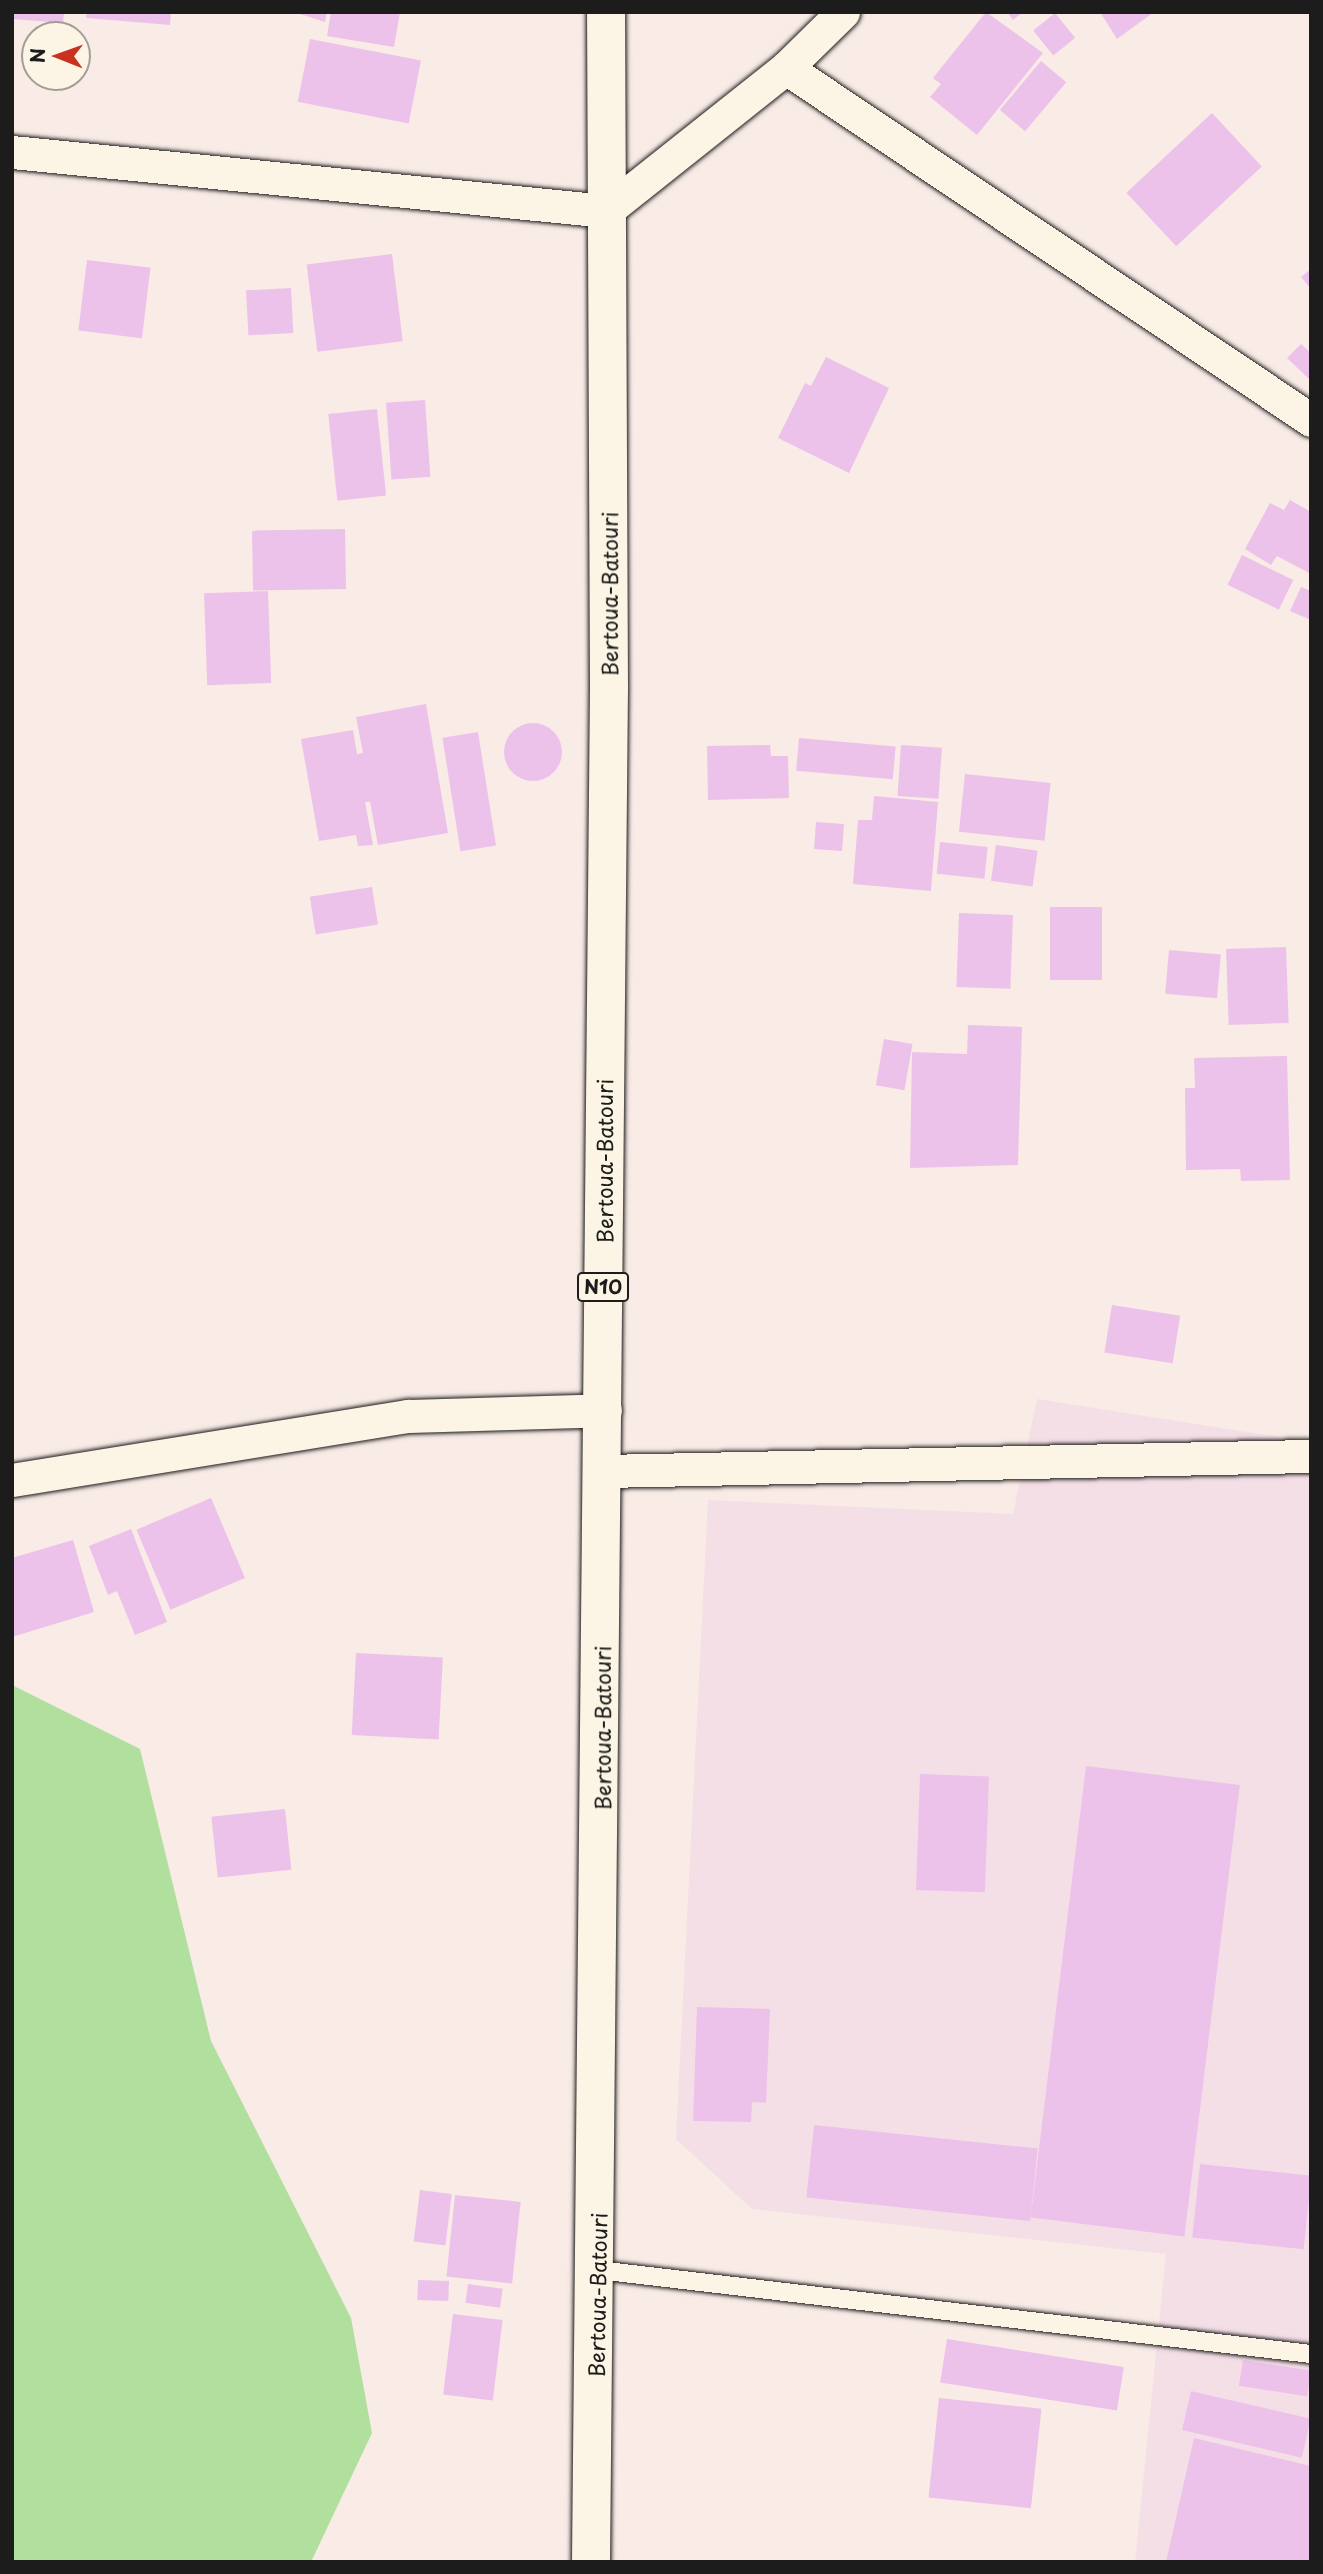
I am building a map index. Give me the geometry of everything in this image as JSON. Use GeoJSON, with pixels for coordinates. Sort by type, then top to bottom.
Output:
{"type":"FeatureCollection","features":[{"type":"Feature","properties":{"kind":"highway","name":"Bertoua-Batouri"},"geometry":{"type":"LineString","coordinates":[[590,2562],[598,2270],[605,1410],[606,12]]}},
{"type":"Feature","properties":{"kind":"street"},"geometry":{"type":"LineString","coordinates":[[12,152],[606,211],[786,68],[843,12]]}},
{"type":"Feature","properties":{"kind":"street"},"geometry":{"type":"LineString","coordinates":[[786,68],[1311,420]]}},
{"type":"Feature","properties":{"kind":"street"},"geometry":{"type":"LineString","coordinates":[[12,1480],[408,1416],[605,1410]]}},
{"type":"Feature","properties":{"kind":"street"},"geometry":{"type":"LineString","coordinates":[[604,1471],[1311,1457]]}},
{"type":"Feature","properties":{"kind":"lane"},"geometry":{"type":"LineString","coordinates":[[598,2270],[1311,2354]]}},
{"type":"Feature","properties":{"kind":"shaded area"},"geometry":{"type":"Polygon","coordinates":[[[1037,1399],[1311,1442],[1311,2562],[1135,2562],[1166,2254],[752,2209],[676,2139],[708,1500],[1013,1514],[1037,1399]]]}},
{"type":"Feature","properties":{"kind":"green space"},"geometry":{"type":"Polygon","coordinates":[[[12,1685],[140,1749],[211,2041],[351,2318],[372,2433],[311,2562],[12,2562],[12,1685]]]}},
{"type":"Feature","properties":{"kind":"building"},"geometry":{"type":"Polygon","coordinates":[[[12,12],[64,12],[63,21],[12,19],[12,12]]]}},
{"type":"Feature","properties":{"kind":"building"},"geometry":{"type":"Polygon","coordinates":[[[87,12],[171,12],[170,25],[86,18],[87,12]]]}},
{"type":"Feature","properties":{"kind":"building"},"geometry":{"type":"Polygon","coordinates":[[[294,12],[327,12],[325,22],[294,12]]]}},
{"type":"Feature","properties":{"kind":"building"},"geometry":{"type":"Polygon","coordinates":[[[331,12],[400,12],[394,47],[327,36],[331,12]]]}},
{"type":"Feature","properties":{"kind":"building"},"geometry":{"type":"Polygon","coordinates":[[[986,12],[1043,53],[977,135],[930,97],[941,84],[933,78],[986,12]]]}},
{"type":"Feature","properties":{"kind":"building"},"geometry":{"type":"Polygon","coordinates":[[[1007,12],[1023,12],[1013,20],[1007,12]]]}},
{"type":"Feature","properties":{"kind":"building"},"geometry":{"type":"Polygon","coordinates":[[[1100,12],[1154,12],[1117,39],[1100,12]]]}},
{"type":"Feature","properties":{"kind":"building"},"geometry":{"type":"Polygon","coordinates":[[[1055,13],[1075,38],[1053,55],[1033,31],[1055,13]]]}},
{"type":"Feature","properties":{"kind":"building"},"geometry":{"type":"Polygon","coordinates":[[[310,39],[421,61],[409,123],[298,102],[310,39]]]}},
{"type":"Feature","properties":{"kind":"building"},"geometry":{"type":"Polygon","coordinates":[[[1041,61],[1066,82],[1025,131],[1000,110],[1041,61]]]}},
{"type":"Feature","properties":{"kind":"building"},"geometry":{"type":"Polygon","coordinates":[[[1212,113],[1262,166],[1176,246],[1126,193],[1212,113]]]}},
{"type":"Feature","properties":{"kind":"building"},"geometry":{"type":"Polygon","coordinates":[[[392,254],[403,341],[317,352],[307,264],[392,254]]]}},
{"type":"Feature","properties":{"kind":"building"},"geometry":{"type":"Polygon","coordinates":[[[87,260],[151,268],[142,338],[78,330],[87,260]]]}},
{"type":"Feature","properties":{"kind":"building"},"geometry":{"type":"Polygon","coordinates":[[[1311,269],[1311,289],[1301,277],[1311,269]]]}},
{"type":"Feature","properties":{"kind":"building"},"geometry":{"type":"Polygon","coordinates":[[[291,288],[293,333],[248,335],[246,290],[291,288]]]}},
{"type":"Feature","properties":{"kind":"building"},"geometry":{"type":"Polygon","coordinates":[[[1301,344],[1311,353],[1311,381],[1287,358],[1301,344]]]}},
{"type":"Feature","properties":{"kind":"building"},"geometry":{"type":"Polygon","coordinates":[[[826,357],[889,388],[849,473],[778,438],[805,383],[811,386],[826,357]]]}},
{"type":"Feature","properties":{"kind":"building"},"geometry":{"type":"Polygon","coordinates":[[[425,400],[430,477],[391,480],[386,403],[425,400]]]}},
{"type":"Feature","properties":{"kind":"building"},"geometry":{"type":"Polygon","coordinates":[[[377,409],[386,496],[337,501],[328,414],[377,409]]]}},
{"type":"Feature","properties":{"kind":"building"},"geometry":{"type":"Polygon","coordinates":[[[1290,500],[1311,512],[1311,574],[1277,556],[1271,565],[1245,549],[1270,503],[1284,510],[1290,500]]]}},
{"type":"Feature","properties":{"kind":"building"},"geometry":{"type":"Polygon","coordinates":[[[345,529],[346,589],[253,591],[252,531],[345,529]]]}},
{"type":"Feature","properties":{"kind":"building"},"geometry":{"type":"Polygon","coordinates":[[[1242,555],[1293,580],[1279,610],[1228,585],[1242,555]]]}},
{"type":"Feature","properties":{"kind":"building"},"geometry":{"type":"Polygon","coordinates":[[[1301,587],[1311,591],[1311,620],[1290,611],[1301,587]]]}},
{"type":"Feature","properties":{"kind":"building"},"geometry":{"type":"Polygon","coordinates":[[[268,591],[271,683],[207,685],[204,593],[268,591]]]}},
{"type":"Feature","properties":{"kind":"building"},"geometry":{"type":"Polygon","coordinates":[[[426,704],[448,833],[378,845],[370,802],[365,802],[373,845],[358,846],[356,835],[319,841],[301,739],[353,730],[357,754],[363,753],[356,717],[426,704]]]}},
{"type":"Feature","properties":{"kind":"building"},"geometry":{"type":"Polygon","coordinates":[[[527,723],[539,723],[554,731],[562,746],[562,758],[554,773],[539,781],[527,781],[512,773],[504,758],[504,746],[512,731],[527,723]]]}},
{"type":"Feature","properties":{"kind":"building"},"geometry":{"type":"Polygon","coordinates":[[[478,732],[496,846],[460,851],[442,738],[478,732]]]}},
{"type":"Feature","properties":{"kind":"building"},"geometry":{"type":"Polygon","coordinates":[[[799,738],[896,746],[893,779],[796,771],[799,738]]]}},
{"type":"Feature","properties":{"kind":"building"},"geometry":{"type":"Polygon","coordinates":[[[770,745],[771,756],[788,756],[789,798],[708,800],[707,746],[770,745]]]}},
{"type":"Feature","properties":{"kind":"building"},"geometry":{"type":"Polygon","coordinates":[[[901,745],[942,748],[938,799],[897,796],[901,745]]]}},
{"type":"Feature","properties":{"kind":"building"},"geometry":{"type":"Polygon","coordinates":[[[965,774],[1051,783],[1044,841],[959,832],[965,774]]]}},
{"type":"Feature","properties":{"kind":"building"},"geometry":{"type":"Polygon","coordinates":[[[874,796],[938,802],[931,891],[853,884],[858,820],[872,820],[874,796]]]}},
{"type":"Feature","properties":{"kind":"building"},"geometry":{"type":"Polygon","coordinates":[[[816,822],[844,824],[842,851],[814,849],[816,822]]]}},
{"type":"Feature","properties":{"kind":"building"},"geometry":{"type":"Polygon","coordinates":[[[940,842],[988,847],[984,879],[937,874],[940,842]]]}},
{"type":"Feature","properties":{"kind":"building"},"geometry":{"type":"Polygon","coordinates":[[[996,845],[1038,851],[1033,886],[991,881],[996,845]]]}},
{"type":"Feature","properties":{"kind":"building"},"geometry":{"type":"Polygon","coordinates":[[[372,887],[378,925],[316,934],[310,897],[372,887]]]}},
{"type":"Feature","properties":{"kind":"building"},"geometry":{"type":"Polygon","coordinates":[[[1050,907],[1102,907],[1102,980],[1050,980],[1050,907]]]}},
{"type":"Feature","properties":{"kind":"building"},"geometry":{"type":"Polygon","coordinates":[[[959,913],[1013,915],[1010,989],[956,987],[959,913]]]}},
{"type":"Feature","properties":{"kind":"building"},"geometry":{"type":"Polygon","coordinates":[[[1286,947],[1289,1023],[1229,1025],[1226,949],[1286,947]]]}},
{"type":"Feature","properties":{"kind":"building"},"geometry":{"type":"Polygon","coordinates":[[[1169,950],[1221,955],[1217,998],[1165,994],[1169,950]]]}},
{"type":"Feature","properties":{"kind":"building"},"geometry":{"type":"Polygon","coordinates":[[[968,1025],[1022,1027],[1018,1165],[910,1168],[912,1052],[967,1054],[968,1025]]]}},
{"type":"Feature","properties":{"kind":"building"},"geometry":{"type":"Polygon","coordinates":[[[884,1039],[913,1044],[904,1090],[876,1085],[884,1039]]]}},
{"type":"Feature","properties":{"kind":"building"},"geometry":{"type":"Polygon","coordinates":[[[1287,1056],[1290,1180],[1241,1181],[1240,1169],[1186,1170],[1185,1088],[1195,1088],[1194,1058],[1287,1056]]]}},
{"type":"Feature","properties":{"kind":"building"},"geometry":{"type":"Polygon","coordinates":[[[1112,1305],[1180,1316],[1173,1363],[1104,1352],[1112,1305]]]}},
{"type":"Feature","properties":{"kind":"building"},"geometry":{"type":"Polygon","coordinates":[[[211,1498],[245,1578],[170,1610],[136,1530],[211,1498]]]}},
{"type":"Feature","properties":{"kind":"building"},"geometry":{"type":"Polygon","coordinates":[[[131,1529],[167,1622],[135,1635],[117,1591],[108,1595],[89,1546],[131,1529]]]}},
{"type":"Feature","properties":{"kind":"building"},"geometry":{"type":"Polygon","coordinates":[[[73,1540],[94,1612],[12,1637],[12,1558],[73,1540]]]}},
{"type":"Feature","properties":{"kind":"building"},"geometry":{"type":"Polygon","coordinates":[[[356,1653],[443,1658],[439,1739],[352,1735],[356,1653]]]}},
{"type":"Feature","properties":{"kind":"building"},"geometry":{"type":"Polygon","coordinates":[[[1086,1766],[1240,1785],[1184,2236],[1031,2218],[1086,1766]]]}},
{"type":"Feature","properties":{"kind":"building"},"geometry":{"type":"Polygon","coordinates":[[[920,1774],[989,1776],[985,1892],[916,1890],[920,1774]]]}},
{"type":"Feature","properties":{"kind":"building"},"geometry":{"type":"Polygon","coordinates":[[[285,1809],[291,1870],[218,1877],[211,1817],[285,1809]]]}},
{"type":"Feature","properties":{"kind":"building"},"geometry":{"type":"Polygon","coordinates":[[[697,2007],[770,2009],[766,2103],[752,2102],[751,2122],[693,2121],[697,2007]]]}},
{"type":"Feature","properties":{"kind":"building"},"geometry":{"type":"Polygon","coordinates":[[[814,2125],[1038,2149],[1030,2221],[806,2198],[814,2125]]]}},
{"type":"Feature","properties":{"kind":"building"},"geometry":{"type":"Polygon","coordinates":[[[1200,2164],[1311,2176],[1304,2249],[1192,2238],[1200,2164]]]}},
{"type":"Feature","properties":{"kind":"building"},"geometry":{"type":"Polygon","coordinates":[[[420,2190],[452,2194],[445,2246],[414,2242],[420,2190]]]}},
{"type":"Feature","properties":{"kind":"building"},"geometry":{"type":"Polygon","coordinates":[[[455,2195],[521,2202],[512,2283],[446,2277],[455,2195]]]}},
{"type":"Feature","properties":{"kind":"building"},"geometry":{"type":"Polygon","coordinates":[[[418,2280],[449,2281],[448,2301],[417,2300],[418,2280]]]}},
{"type":"Feature","properties":{"kind":"building"},"geometry":{"type":"Polygon","coordinates":[[[468,2284],[503,2289],[500,2308],[465,2303],[468,2284]]]}},
{"type":"Feature","properties":{"kind":"building"},"geometry":{"type":"Polygon","coordinates":[[[453,2314],[503,2320],[493,2400],[443,2394],[453,2314]]]}},
{"type":"Feature","properties":{"kind":"building"},"geometry":{"type":"Polygon","coordinates":[[[947,2339],[1124,2367],[1117,2410],[940,2382],[947,2339]]]}},
{"type":"Feature","properties":{"kind":"building"},"geometry":{"type":"Polygon","coordinates":[[[1243,2360],[1311,2371],[1307,2396],[1239,2386],[1243,2360]]]}},
{"type":"Feature","properties":{"kind":"building"},"geometry":{"type":"Polygon","coordinates":[[[1191,2391],[1311,2419],[1302,2458],[1182,2430],[1191,2391]]]}},
{"type":"Feature","properties":{"kind":"building"},"geometry":{"type":"Polygon","coordinates":[[[939,2398],[1041,2409],[1031,2508],[929,2497],[939,2398]]]}},
{"type":"Feature","properties":{"kind":"building"},"geometry":{"type":"Polygon","coordinates":[[[1194,2438],[1311,2466],[1311,2562],[1166,2562],[1194,2438]]]}}]}
